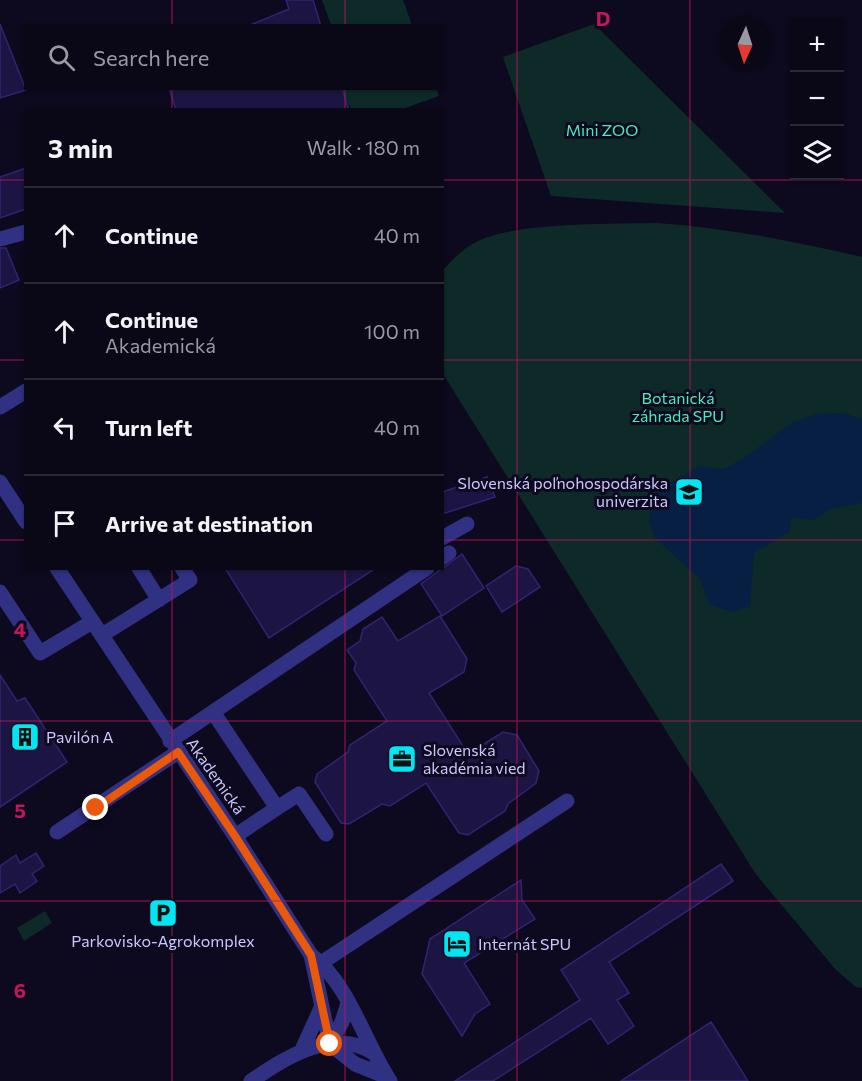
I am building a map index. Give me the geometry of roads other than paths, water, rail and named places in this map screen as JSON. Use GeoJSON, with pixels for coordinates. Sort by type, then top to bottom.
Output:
{"type":"FeatureCollection","features":[{"type":"Feature","properties":{"kind":"street"},"geometry":{"type":"LineString","coordinates":[[0,239],[24,233]]}},
{"type":"Feature","properties":{"kind":"street"},"geometry":{"type":"LineString","coordinates":[[0,407],[24,392]]}},
{"type":"Feature","properties":{"kind":"street"},"geometry":{"type":"LineString","coordinates":[[0,482],[24,519]]}},
{"type":"Feature","properties":{"kind":"street"},"geometry":{"type":"LineString","coordinates":[[444,537],[467,524]]}},
{"type":"Feature","properties":{"kind":"street","name":"Akademická"},"geometry":{"type":"LineString","coordinates":[[58,570],[316,959],[363,1025],[374,1053]]}},
{"type":"Feature","properties":{"kind":"street"},"geometry":{"type":"LineString","coordinates":[[140,570],[159,600]]}},
{"type":"Feature","properties":{"kind":"street"},"geometry":{"type":"LineString","coordinates":[[102,635],[190,580],[183,570]]}},
{"type":"Feature","properties":{"kind":"street"},"geometry":{"type":"LineString","coordinates":[[57,832],[174,746],[213,712],[424,570]]}},
{"type":"Feature","properties":{"kind":"street"},"geometry":{"type":"LineString","coordinates":[[0,592],[40,653],[92,622]]}},
{"type":"Feature","properties":{"kind":"street"},"geometry":{"type":"LineString","coordinates":[[213,712],[277,808]]}},
{"type":"Feature","properties":{"kind":"street"},"geometry":{"type":"LineString","coordinates":[[235,836],[299,794],[326,834]]}},
{"type":"Feature","properties":{"kind":"street"},"geometry":{"type":"LineString","coordinates":[[389,1079],[355,1064],[330,1044],[321,1008],[316,959],[567,801]]}},
{"type":"Feature","properties":{"kind":"street"},"geometry":{"type":"LineString","coordinates":[[330,1044],[342,1022],[348,1003]]}},
{"type":"Feature","properties":{"kind":"street"},"geometry":{"type":"LineString","coordinates":[[301,1052],[321,1008]]}},
{"type":"Feature","properties":{"kind":"street"},"geometry":{"type":"LineString","coordinates":[[251,1081],[301,1052],[346,1041],[374,1053],[389,1079]]}},
{"type":"Feature","properties":{"kind":"water"},"geometry":{"type":"Polygon","coordinates":[[[843,413],[862,419],[862,503],[831,509],[814,520],[792,518],[789,532],[754,553],[750,606],[733,612],[710,605],[700,579],[655,538],[649,521],[651,506],[659,489],[700,466],[724,469],[742,459],[792,423],[817,414],[843,413]]]}},
{"type":"Feature","properties":{"kind":"place","name":"Slovenská poľnohospodárska univerzita"},"geometry":{"type":"Point","coordinates":[689,492]}},
{"type":"Feature","properties":{"kind":"place","name":"Pavilón A"},"geometry":{"type":"Point","coordinates":[25,737]}},
{"type":"Feature","properties":{"kind":"place","name":"Slovenská akadémia vied"},"geometry":{"type":"Point","coordinates":[402,759]}},
{"type":"Feature","properties":{"kind":"place","name":"Parkovisko-Agrokomplex"},"geometry":{"type":"Point","coordinates":[163,913]}},
{"type":"Feature","properties":{"kind":"place","name":"Internát SPU"},"geometry":{"type":"Point","coordinates":[457,944]}},
{"type":"Feature","properties":{"kind":"park label","name":"Mini ZOO"},"geometry":{"type":"Point","coordinates":[602,130]}},
{"type":"Feature","properties":{"kind":"park label","name":"Botanická záhrada SPU"},"geometry":{"type":"Point","coordinates":[678,407]}}]}
